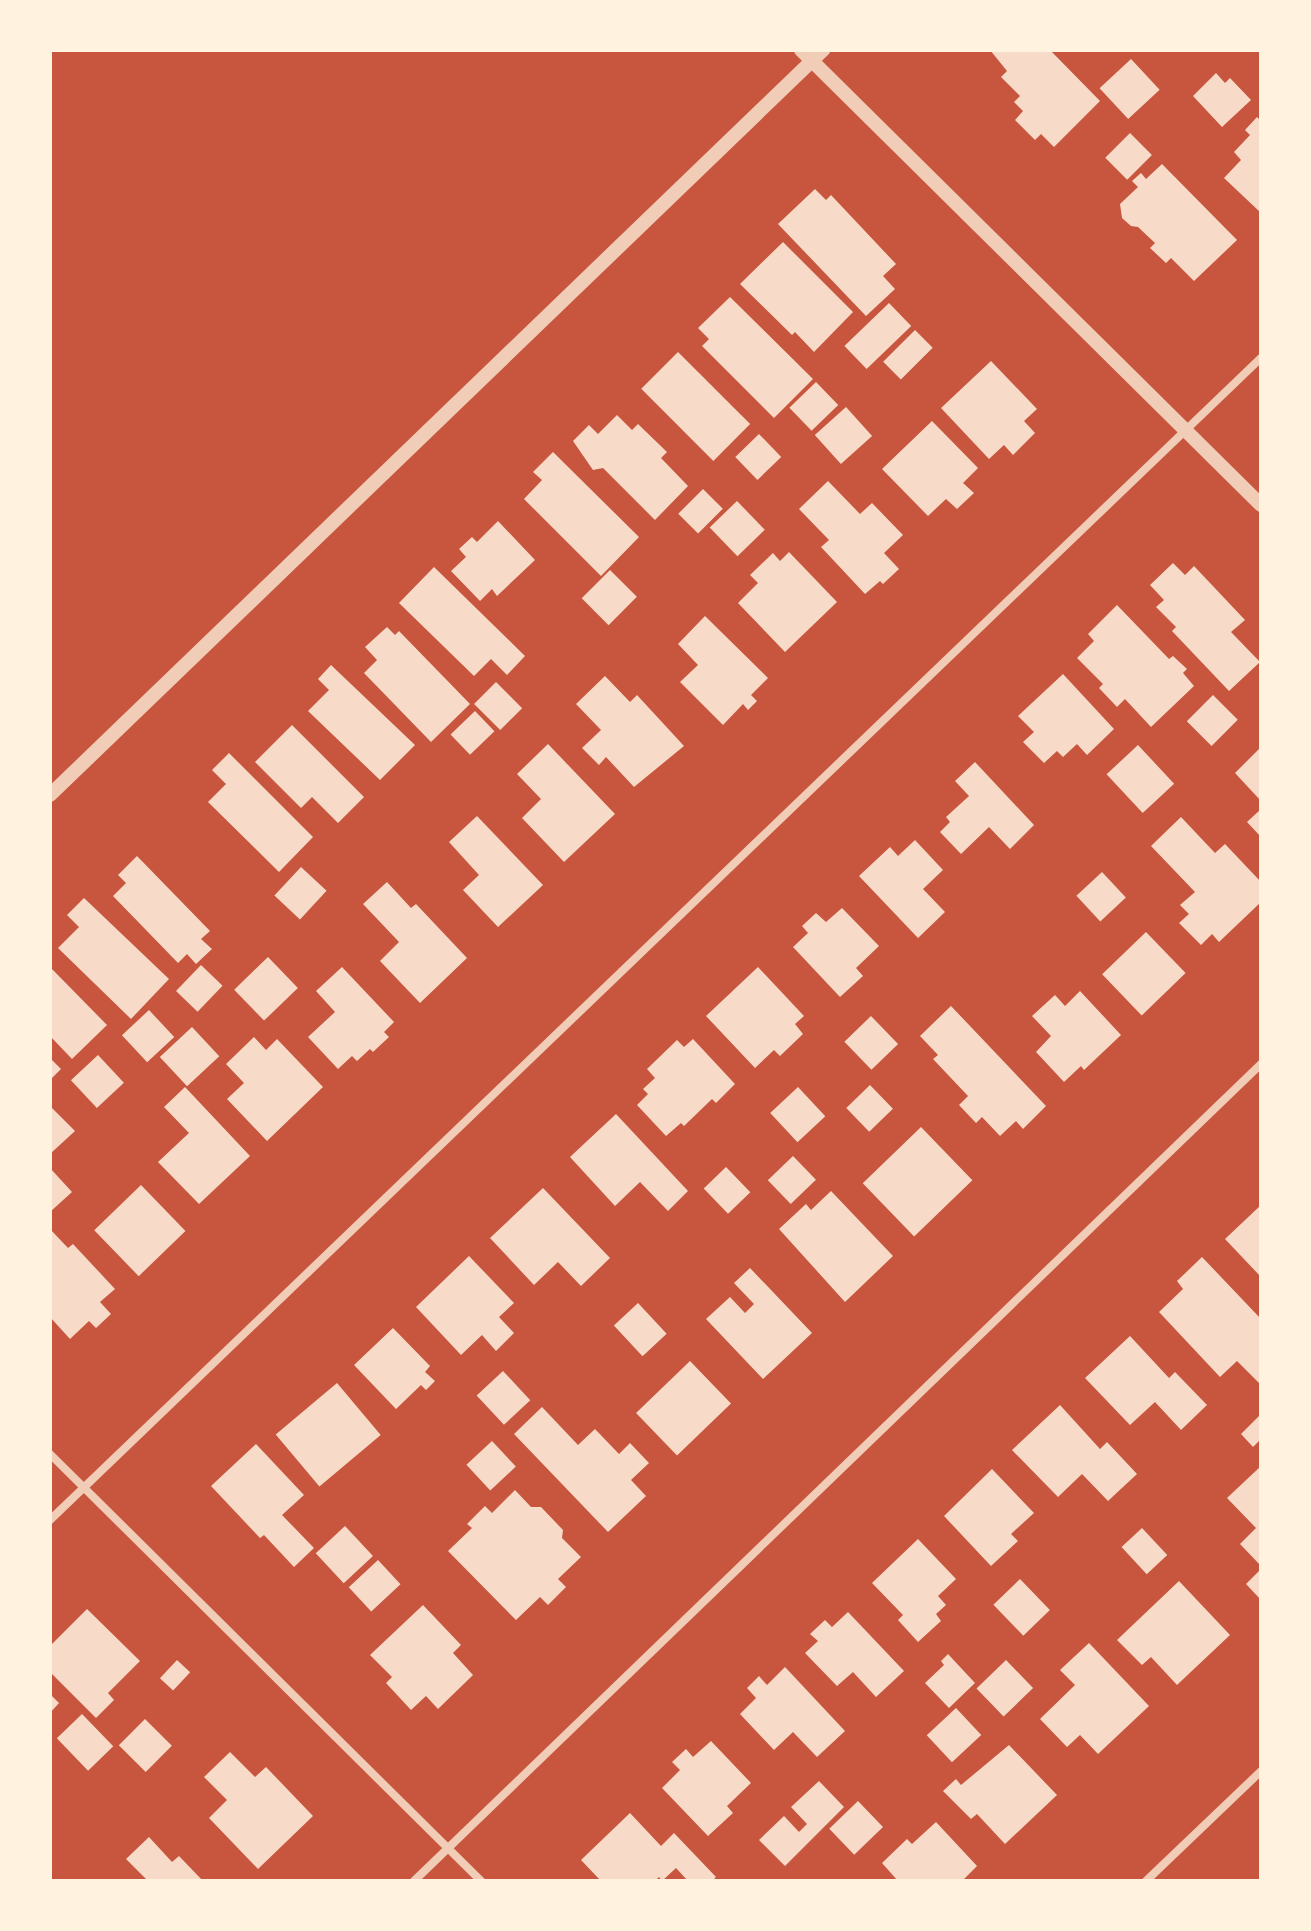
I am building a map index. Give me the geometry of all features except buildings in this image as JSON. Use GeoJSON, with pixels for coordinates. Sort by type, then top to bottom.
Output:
{"type":"FeatureCollection","features":[{"type":"Feature","properties":{"kind":"street"},"geometry":{"type":"LineString","coordinates":[[801,50],[1261,505]]}},
{"type":"Feature","properties":{"kind":"street"},"geometry":{"type":"LineString","coordinates":[[50,795],[823,50]]}},
{"type":"Feature","properties":{"kind":"street"},"geometry":{"type":"LineString","coordinates":[[50,1520],[1261,358]]}},
{"type":"Feature","properties":{"kind":"street"},"geometry":{"type":"LineString","coordinates":[[414,1881],[1261,1064]]}},
{"type":"Feature","properties":{"kind":"street"},"geometry":{"type":"LineString","coordinates":[[50,1454],[481,1881]]}},
{"type":"Feature","properties":{"kind":"street"},"geometry":{"type":"LineString","coordinates":[[1146,1881],[1261,1771]]}}]}
